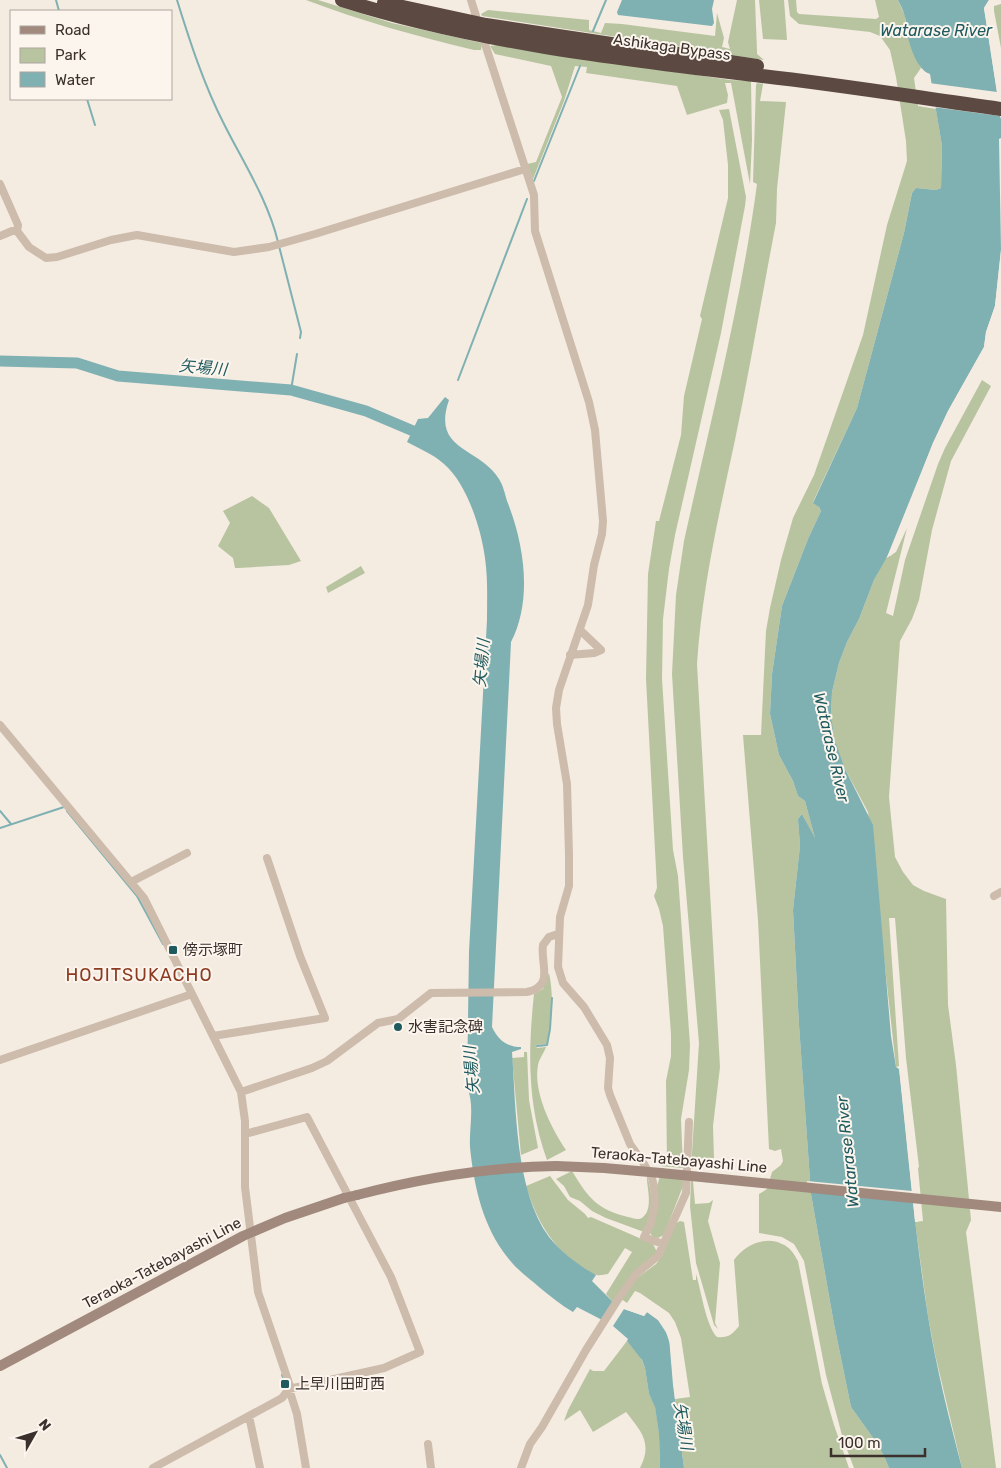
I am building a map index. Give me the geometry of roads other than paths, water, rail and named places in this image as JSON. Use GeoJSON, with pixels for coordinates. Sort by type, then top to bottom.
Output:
{"type":"FeatureCollection","features":[{"type":"Feature","properties":{"kind":"highway","name":"Ashikaga Bypass"},"geometry":{"type":"LineString","coordinates":[[342,0],[407,18],[477,34],[570,50],[1001,100]]}},
{"type":"Feature","properties":{"kind":"highway","name":"Ashikaga Bypass"},"geometry":{"type":"LineString","coordinates":[[374,0],[486,26],[1001,109]]}},
{"type":"Feature","properties":{"kind":"main road","name":"Teraoka-Tatebayashi Line"},"geometry":{"type":"LineString","coordinates":[[0,1366],[251,1232],[306,1210],[344,1198],[447,1175],[538,1166],[604,1168],[997,1206]]}},
{"type":"Feature","properties":{"kind":"street"},"geometry":{"type":"LineString","coordinates":[[471,0],[476,16]]}},
{"type":"Feature","properties":{"kind":"street"},"geometry":{"type":"LineString","coordinates":[[485,44],[534,195],[535,231],[589,402],[602,501],[602,534],[594,565],[588,605],[559,690],[556,708],[567,784],[569,855],[569,886],[560,917],[558,934],[558,967],[566,987],[584,1007],[610,1050],[610,1095],[630,1144],[648,1170],[654,1187],[654,1213],[644,1237],[663,1244]]}},
{"type":"Feature","properties":{"kind":"street"},"geometry":{"type":"LineString","coordinates":[[0,184],[18,225],[18,231],[29,247],[46,258],[57,257],[111,240],[137,235],[234,252],[268,246],[315,234],[526,169]]}},
{"type":"Feature","properties":{"kind":"street"},"geometry":{"type":"LineString","coordinates":[[0,236],[12,231],[18,231]]}},
{"type":"Feature","properties":{"kind":"street"},"geometry":{"type":"LineString","coordinates":[[570,656],[594,653],[601,650],[580,630]]}},
{"type":"Feature","properties":{"kind":"street"},"geometry":{"type":"LineString","coordinates":[[0,725],[144,898],[241,1092],[245,1134],[245,1187],[258,1292],[290,1386],[297,1414],[306,1468]]}},
{"type":"Feature","properties":{"kind":"street"},"geometry":{"type":"LineString","coordinates":[[132,882],[187,853]]}},
{"type":"Feature","properties":{"kind":"street"},"geometry":{"type":"LineString","coordinates":[[213,1036],[227,1032],[325,1018],[300,956],[267,858]]}},
{"type":"Feature","properties":{"kind":"street"},"geometry":{"type":"LineString","coordinates":[[241,1092],[327,1061],[378,1023],[398,1019],[427,995],[435,992],[527,992],[536,989],[544,981],[545,976],[543,945],[549,937],[558,934]]}},
{"type":"Feature","properties":{"kind":"street"},"geometry":{"type":"LineString","coordinates":[[0,1060],[192,994]]}},
{"type":"Feature","properties":{"kind":"street"},"geometry":{"type":"LineString","coordinates":[[154,1468],[282,1398],[290,1390],[384,1368],[420,1352],[391,1277],[307,1117],[245,1134]]}},
{"type":"Feature","properties":{"kind":"street"},"geometry":{"type":"LineString","coordinates":[[521,1468],[530,1444],[617,1300],[636,1274],[658,1256],[686,1193],[689,1175],[689,1122]]}},
{"type":"Feature","properties":{"kind":"street"},"geometry":{"type":"LineString","coordinates":[[249,1416],[260,1468]]}},
{"type":"Feature","properties":{"kind":"street"},"geometry":{"type":"LineString","coordinates":[[428,1444],[432,1468]]}},
{"type":"Feature","properties":{"kind":"water"},"geometry":{"type":"Polygon","coordinates":[[[622,0],[714,0],[712,9],[714,23],[712,26],[618,15],[617,12],[622,0]]]}},
{"type":"Feature","properties":{"kind":"water","name":"Watarase River"},"geometry":{"type":"Polygon","coordinates":[[[898,0],[989,0],[984,8],[1001,119],[1001,138],[999,139],[1001,250],[995,306],[986,332],[984,347],[948,411],[933,443],[892,548],[874,580],[859,619],[847,642],[839,663],[832,692],[831,715],[834,738],[845,769],[873,825],[891,1036],[896,1067],[899,1069],[923,1285],[939,1373],[962,1468],[889,1468],[876,1442],[851,1407],[811,1194],[799,1025],[793,910],[800,846],[798,819],[802,814],[815,838],[805,801],[798,796],[793,781],[779,755],[770,714],[772,674],[782,606],[821,511],[813,503],[857,408],[904,233],[912,193],[916,188],[936,190],[941,188],[942,146],[930,74],[921,68],[915,57],[906,32],[903,10],[898,0]]]}},
{"type":"Feature","properties":{"kind":"water"},"geometry":{"type":"Polygon","coordinates":[[[445,397],[449,400],[445,417],[447,429],[452,439],[491,469],[502,484],[518,535],[524,572],[522,608],[518,626],[511,642],[492,1027],[497,1036],[504,1042],[511,1046],[521,1047],[521,1049],[512,1052],[516,1123],[523,1173],[529,1196],[538,1218],[549,1237],[577,1263],[596,1275],[592,1281],[613,1302],[606,1322],[577,1307],[573,1312],[519,1270],[499,1246],[492,1233],[481,1206],[474,1177],[470,1147],[471,1101],[467,1087],[469,952],[487,620],[486,566],[480,533],[472,507],[460,483],[440,460],[407,442],[418,419],[428,418],[445,397]]]}},
{"type":"Feature","properties":{"kind":"water"},"geometry":{"type":"Polygon","coordinates":[[[624,1309],[644,1316],[647,1312],[658,1320],[669,1337],[684,1468],[660,1468],[659,1434],[655,1407],[649,1394],[645,1368],[642,1360],[627,1341],[628,1339],[613,1326],[624,1309]]]}},
{"type":"Feature","properties":{"kind":"waterway"},"geometry":{"type":"LineString","coordinates":[[56,0],[59,10]]}},
{"type":"Feature","properties":{"kind":"waterway"},"geometry":{"type":"LineString","coordinates":[[177,0],[210,94],[262,196],[278,242]]}},
{"type":"Feature","properties":{"kind":"waterway"},"geometry":{"type":"LineString","coordinates":[[593,31],[606,0]]}},
{"type":"Feature","properties":{"kind":"waterway"},"geometry":{"type":"LineString","coordinates":[[534,181],[580,66]]}},
{"type":"Feature","properties":{"kind":"waterway"},"geometry":{"type":"LineString","coordinates":[[87,100],[95,125]]}},
{"type":"Feature","properties":{"kind":"waterway"},"geometry":{"type":"LineString","coordinates":[[458,380],[527,199]]}},
{"type":"Feature","properties":{"kind":"waterway"},"geometry":{"type":"LineString","coordinates":[[279,246],[301,332],[300,338]]}},
{"type":"Feature","properties":{"kind":"waterway"},"geometry":{"type":"LineString","coordinates":[[291,390],[297,354]]}},
{"type":"Feature","properties":{"kind":"waterway","name":"矢場川"},"geometry":{"type":"LineString","coordinates":[[0,361],[77,363],[118,376],[291,390],[366,411],[425,436]]}},
{"type":"Feature","properties":{"kind":"waterway"},"geometry":{"type":"LineString","coordinates":[[0,828],[64,807]]}},
{"type":"Feature","properties":{"kind":"waterway"},"geometry":{"type":"LineString","coordinates":[[0,811],[11,824]]}},
{"type":"Feature","properties":{"kind":"waterway"},"geometry":{"type":"LineString","coordinates":[[67,811],[137,896],[163,944]]}},
{"type":"Feature","properties":{"kind":"waterway"},"geometry":{"type":"LineString","coordinates":[[537,1046],[547,1045],[552,998]]}},
{"type":"Feature","properties":{"kind":"waterway"},"geometry":{"type":"LineString","coordinates":[[282,1375],[286,1386]]}},
{"type":"Feature","properties":{"kind":"waterway"},"geometry":{"type":"LineString","coordinates":[[0,1455],[7,1468]]}},
{"type":"Feature","properties":{"kind":"place","name":"傍示塚町"},"geometry":{"type":"Point","coordinates":[173,950]}},
{"type":"Feature","properties":{"kind":"place","name":"水害記念碑"},"geometry":{"type":"Point","coordinates":[398,1027]}},
{"type":"Feature","properties":{"kind":"place","name":"上早川田町西"},"geometry":{"type":"Point","coordinates":[285,1384]}},
{"type":"Feature","properties":{"kind":"district","name":"HOJITSUKACHO"},"geometry":{"type":"Point","coordinates":[139,975]}}]}
